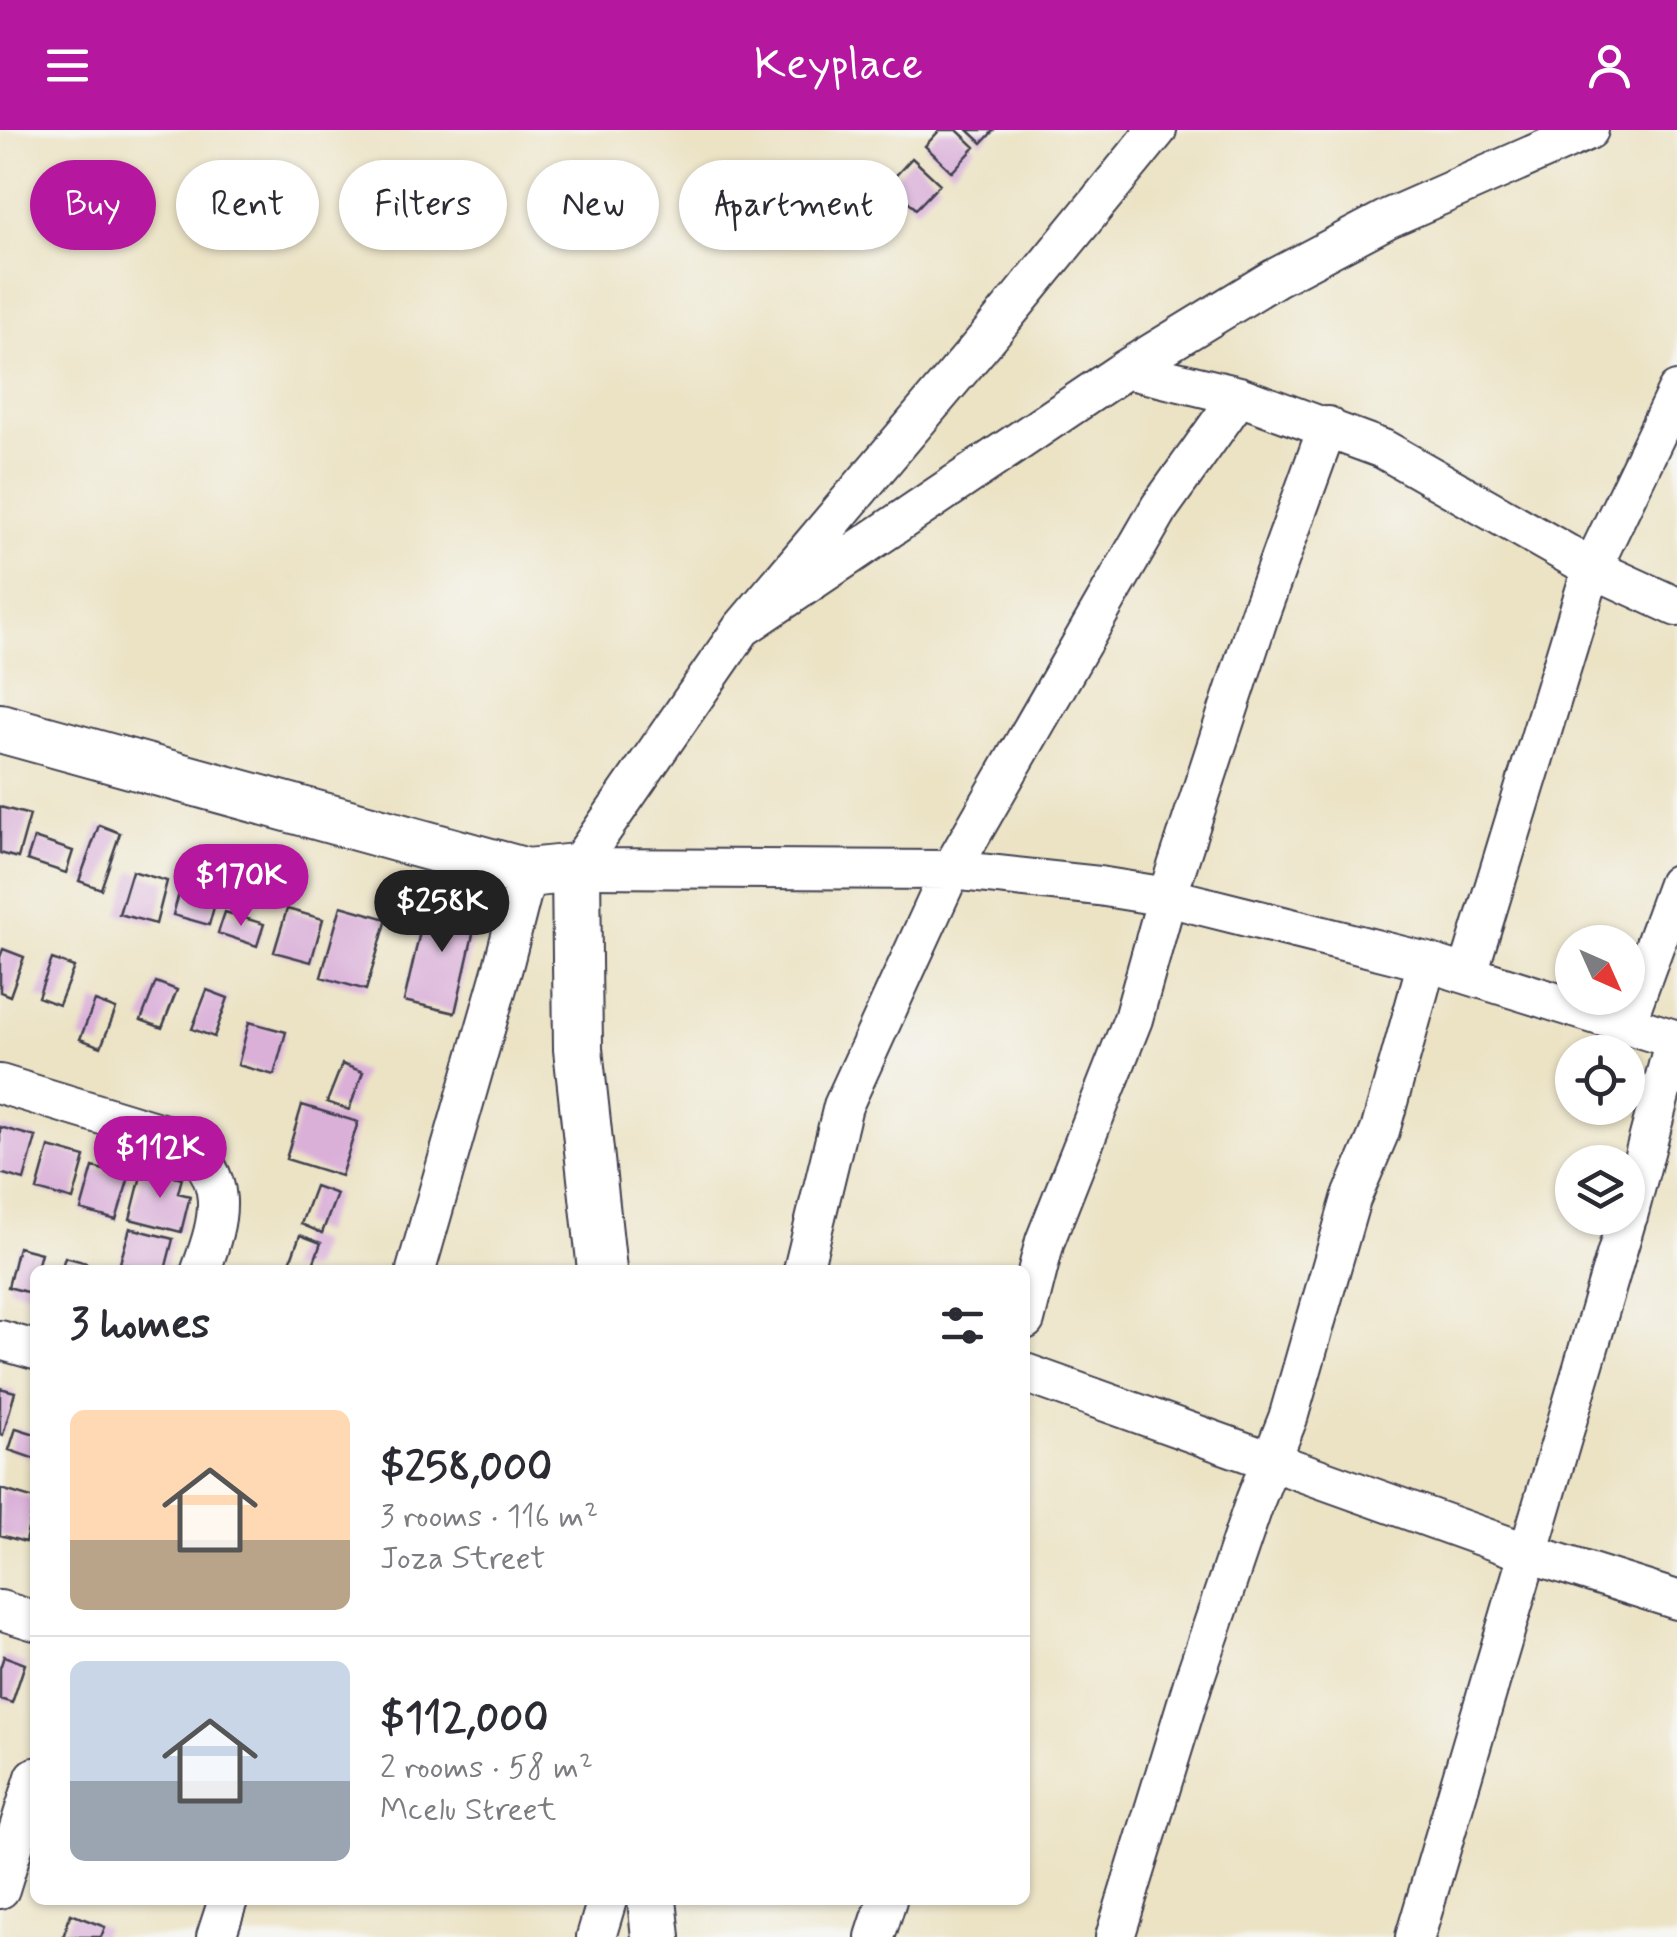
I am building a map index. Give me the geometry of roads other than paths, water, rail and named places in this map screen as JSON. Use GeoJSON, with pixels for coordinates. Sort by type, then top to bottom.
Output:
{"type":"FeatureCollection","features":[{"type":"Feature","properties":{"kind":"street"},"geometry":{"type":"LineString","coordinates":[[601,1265],[578,1048],[576,868],[742,628],[1157,130]]}},
{"type":"Feature","properties":{"kind":"street"},"geometry":{"type":"LineString","coordinates":[[1512,164],[1530,130]]}},
{"type":"Feature","properties":{"kind":"street"},"geometry":{"type":"LineString","coordinates":[[742,628],[1126,369],[1275,278],[1389,218],[1589,130]]}},
{"type":"Feature","properties":{"kind":"street"},"geometry":{"type":"LineString","coordinates":[[1126,369],[1240,396],[1328,426],[1399,457],[1592,568],[1677,607]]}},
{"type":"Feature","properties":{"kind":"street"},"geometry":{"type":"LineString","coordinates":[[1468,973],[1592,568],[1677,391]]}},
{"type":"Feature","properties":{"kind":"street"},"geometry":{"type":"LineString","coordinates":[[804,1265],[842,1106],[951,870],[1160,507],[1240,396]]}},
{"type":"Feature","properties":{"kind":"street"},"geometry":{"type":"LineString","coordinates":[[1030,1300],[1045,1241],[1133,1020],[1167,897],[1259,616],[1328,426]]}},
{"type":"Feature","properties":{"kind":"street"},"geometry":{"type":"LineString","coordinates":[[0,728],[526,873],[576,868],[951,870],[1167,897],[1427,962],[1676,1039],[1645,1152]]}},
{"type":"Feature","properties":{"kind":"street"},"geometry":{"type":"LineString","coordinates":[[417,1265],[526,873]]}},
{"type":"Feature","properties":{"kind":"street"},"geometry":{"type":"LineString","coordinates":[[1626,1023],[1677,884]]}},
{"type":"Feature","properties":{"kind":"street"},"geometry":{"type":"LineString","coordinates":[[1115,1937],[1192,1684],[1288,1418],[1351,1199],[1380,1131],[1427,962]]}},
{"type":"Feature","properties":{"kind":"street"},"geometry":{"type":"LineString","coordinates":[[0,1084],[181,1139],[201,1155],[212,1174],[218,1197],[214,1234],[203,1265]]}},
{"type":"Feature","properties":{"kind":"street"},"geometry":{"type":"LineString","coordinates":[[1415,1937],[1622,1235]]}},
{"type":"Feature","properties":{"kind":"street"},"geometry":{"type":"LineString","coordinates":[[0,1340],[30,1349]]}},
{"type":"Feature","properties":{"kind":"street"},"geometry":{"type":"LineString","coordinates":[[1030,1375],[1528,1554],[1677,1600]]}},
{"type":"Feature","properties":{"kind":"street"},"geometry":{"type":"LineString","coordinates":[[0,1610],[30,1619]]}},
{"type":"Feature","properties":{"kind":"street"},"geometry":{"type":"LineString","coordinates":[[2,1875],[30,1793]]}},
{"type":"Feature","properties":{"kind":"street"},"geometry":{"type":"LineString","coordinates":[[216,1937],[226,1905]]}},
{"type":"Feature","properties":{"kind":"street"},"geometry":{"type":"LineString","coordinates":[[596,1937],[606,1905]]}},
{"type":"Feature","properties":{"kind":"street"},"geometry":{"type":"LineString","coordinates":[[653,1905],[656,1937]]}},
{"type":"Feature","properties":{"kind":"street"},"geometry":{"type":"LineString","coordinates":[[875,1937],[885,1905]]}}]}
